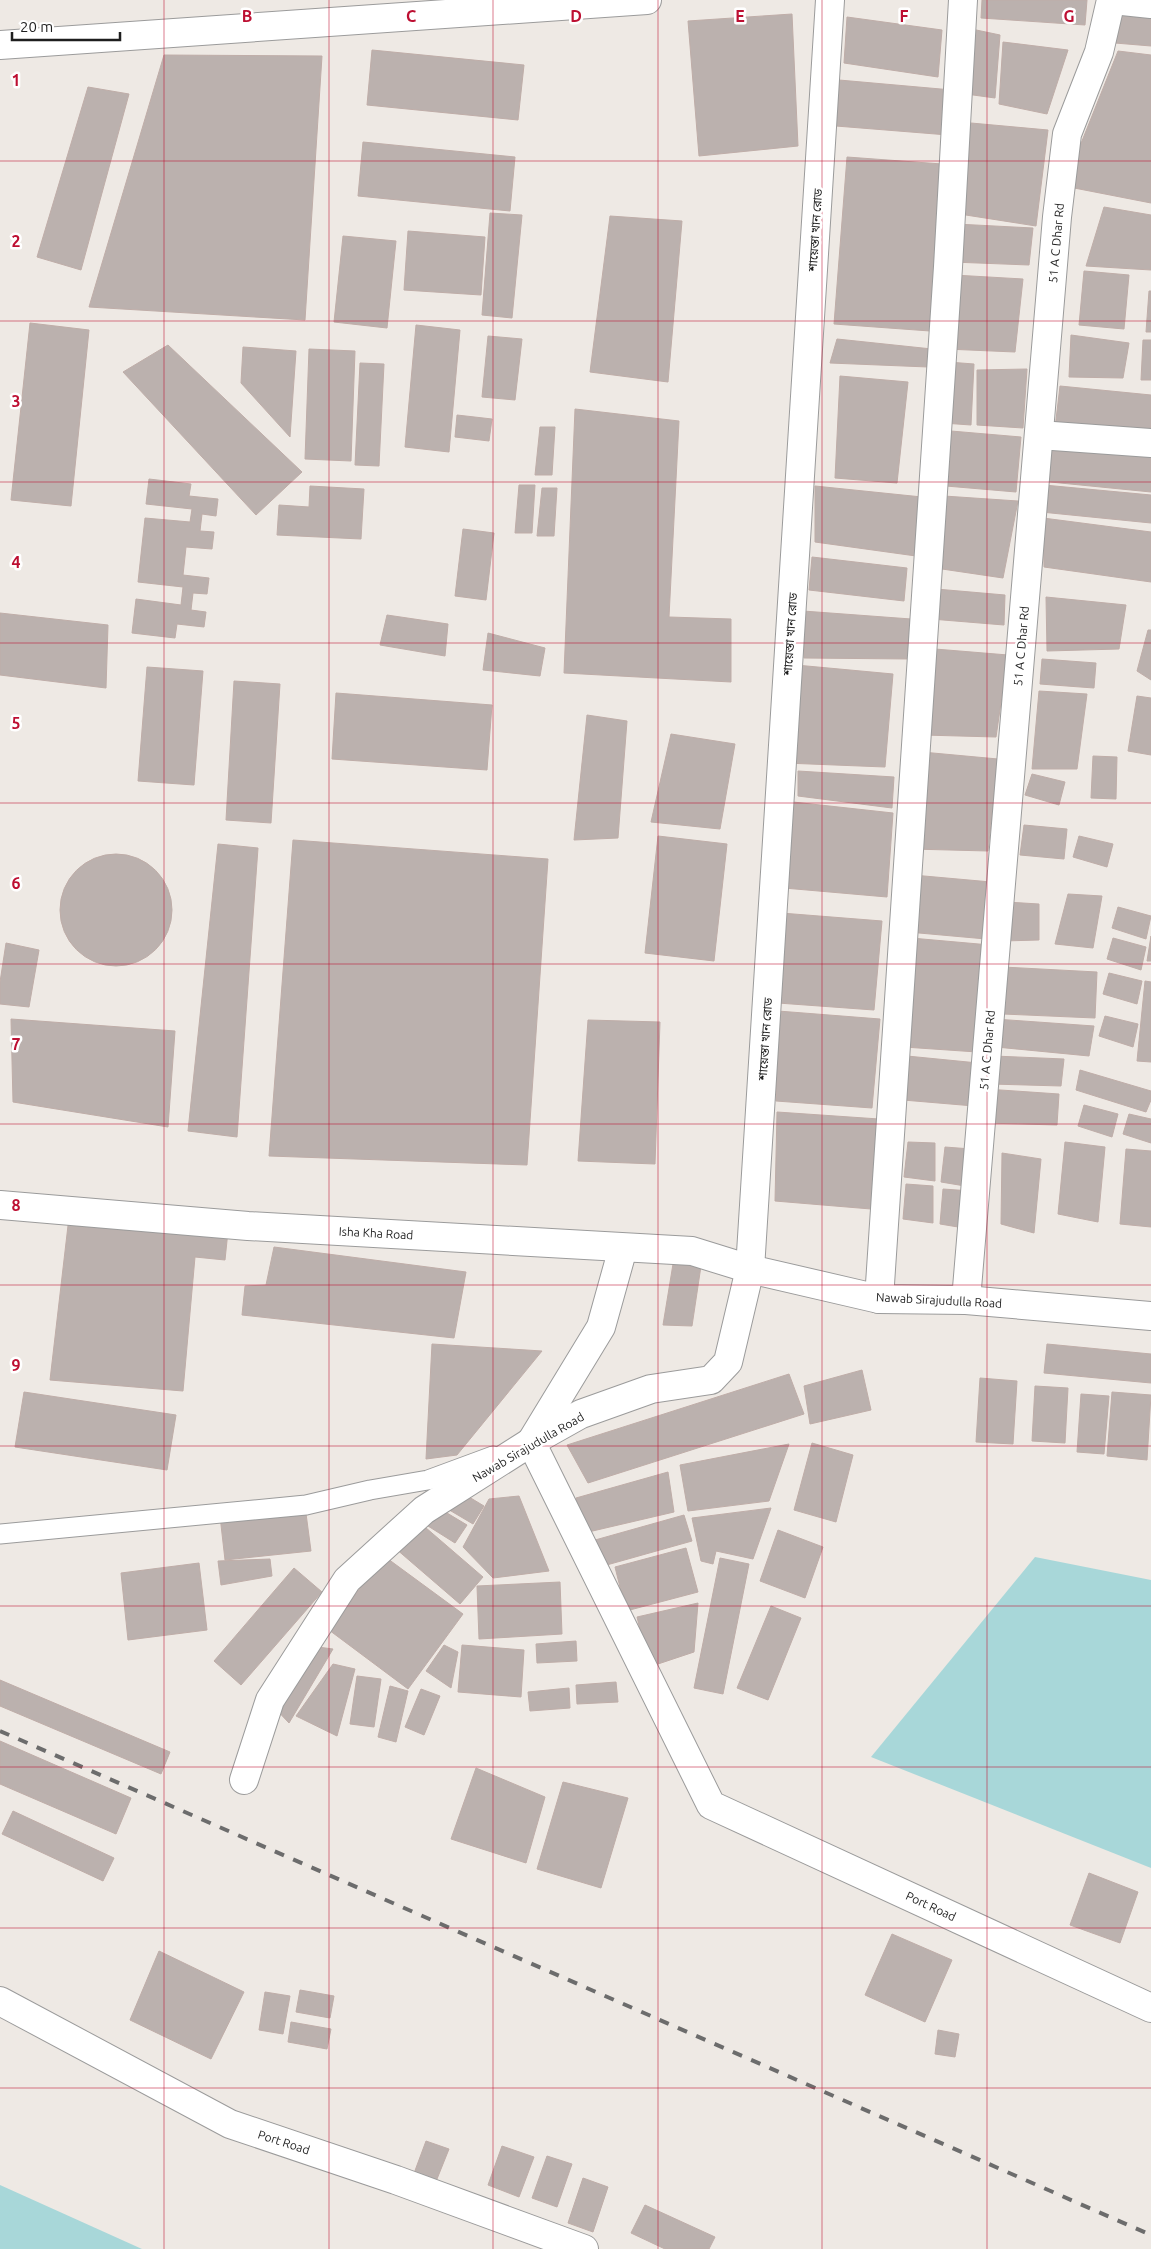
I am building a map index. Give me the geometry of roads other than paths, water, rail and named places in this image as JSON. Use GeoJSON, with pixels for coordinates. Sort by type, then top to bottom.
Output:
{"type":"FeatureCollection","features":[{"type":"Feature","properties":{"kind":"street"},"geometry":{"type":"LineString","coordinates":[[0,45],[647,0]]}},
{"type":"Feature","properties":{"kind":"street","name":"শায়েস্তা খান রোড"},"geometry":{"type":"LineString","coordinates":[[750,1269],[830,0]]}},
{"type":"Feature","properties":{"kind":"street"},"geometry":{"type":"LineString","coordinates":[[879,1299],[948,267],[963,0]]}},
{"type":"Feature","properties":{"kind":"street"},"geometry":{"type":"LineString","coordinates":[[1112,0],[1151,4]]}},
{"type":"Feature","properties":{"kind":"street","name":"51 A C Dhar Rd"},"geometry":{"type":"LineString","coordinates":[[966,1300],[1057,218],[1067,134],[1099,52],[1112,0]]}},
{"type":"Feature","properties":{"kind":"street"},"geometry":{"type":"LineString","coordinates":[[1039,436],[1151,443]]}},
{"type":"Feature","properties":{"kind":"street","name":"Isha Kha Road"},"geometry":{"type":"LineString","coordinates":[[0,1205],[248,1226],[692,1252],[750,1269]]}},
{"type":"Feature","properties":{"kind":"street"},"geometry":{"type":"LineString","coordinates":[[531,1442],[600,1327],[623,1248]]}},
{"type":"Feature","properties":{"kind":"street","name":"Nawab Sirajudulla Road"},"geometry":{"type":"LineString","coordinates":[[244,1780],[270,1700],[347,1580],[424,1510],[531,1442],[581,1414],[651,1389],[711,1380],[728,1362],[750,1269],[879,1299],[966,1300],[1151,1316]]}},
{"type":"Feature","properties":{"kind":"street","name":"Port Road"},"geometry":{"type":"LineString","coordinates":[[531,1442],[710,1805],[1151,2008]]}},
{"type":"Feature","properties":{"kind":"street","name":"Port Road"},"geometry":{"type":"LineString","coordinates":[[0,2001],[230,2124],[396,2180],[584,2249]]}},
{"type":"Feature","properties":{"kind":"lane"},"geometry":{"type":"LineString","coordinates":[[0,1534],[306,1504],[428,1480],[531,1442]]}},
{"type":"Feature","properties":{"kind":"water"},"geometry":{"type":"Polygon","coordinates":[[[1035,1557],[1151,1580],[1151,1868],[871,1757],[1035,1557]]]}},
{"type":"Feature","properties":{"kind":"water"},"geometry":{"type":"Polygon","coordinates":[[[0,2185],[142,2249],[0,2249],[0,2185]]]}},
{"type":"Feature","properties":{"kind":"railway"},"geometry":{"type":"LineString","coordinates":[[0,1731],[1151,2235]]}}]}
